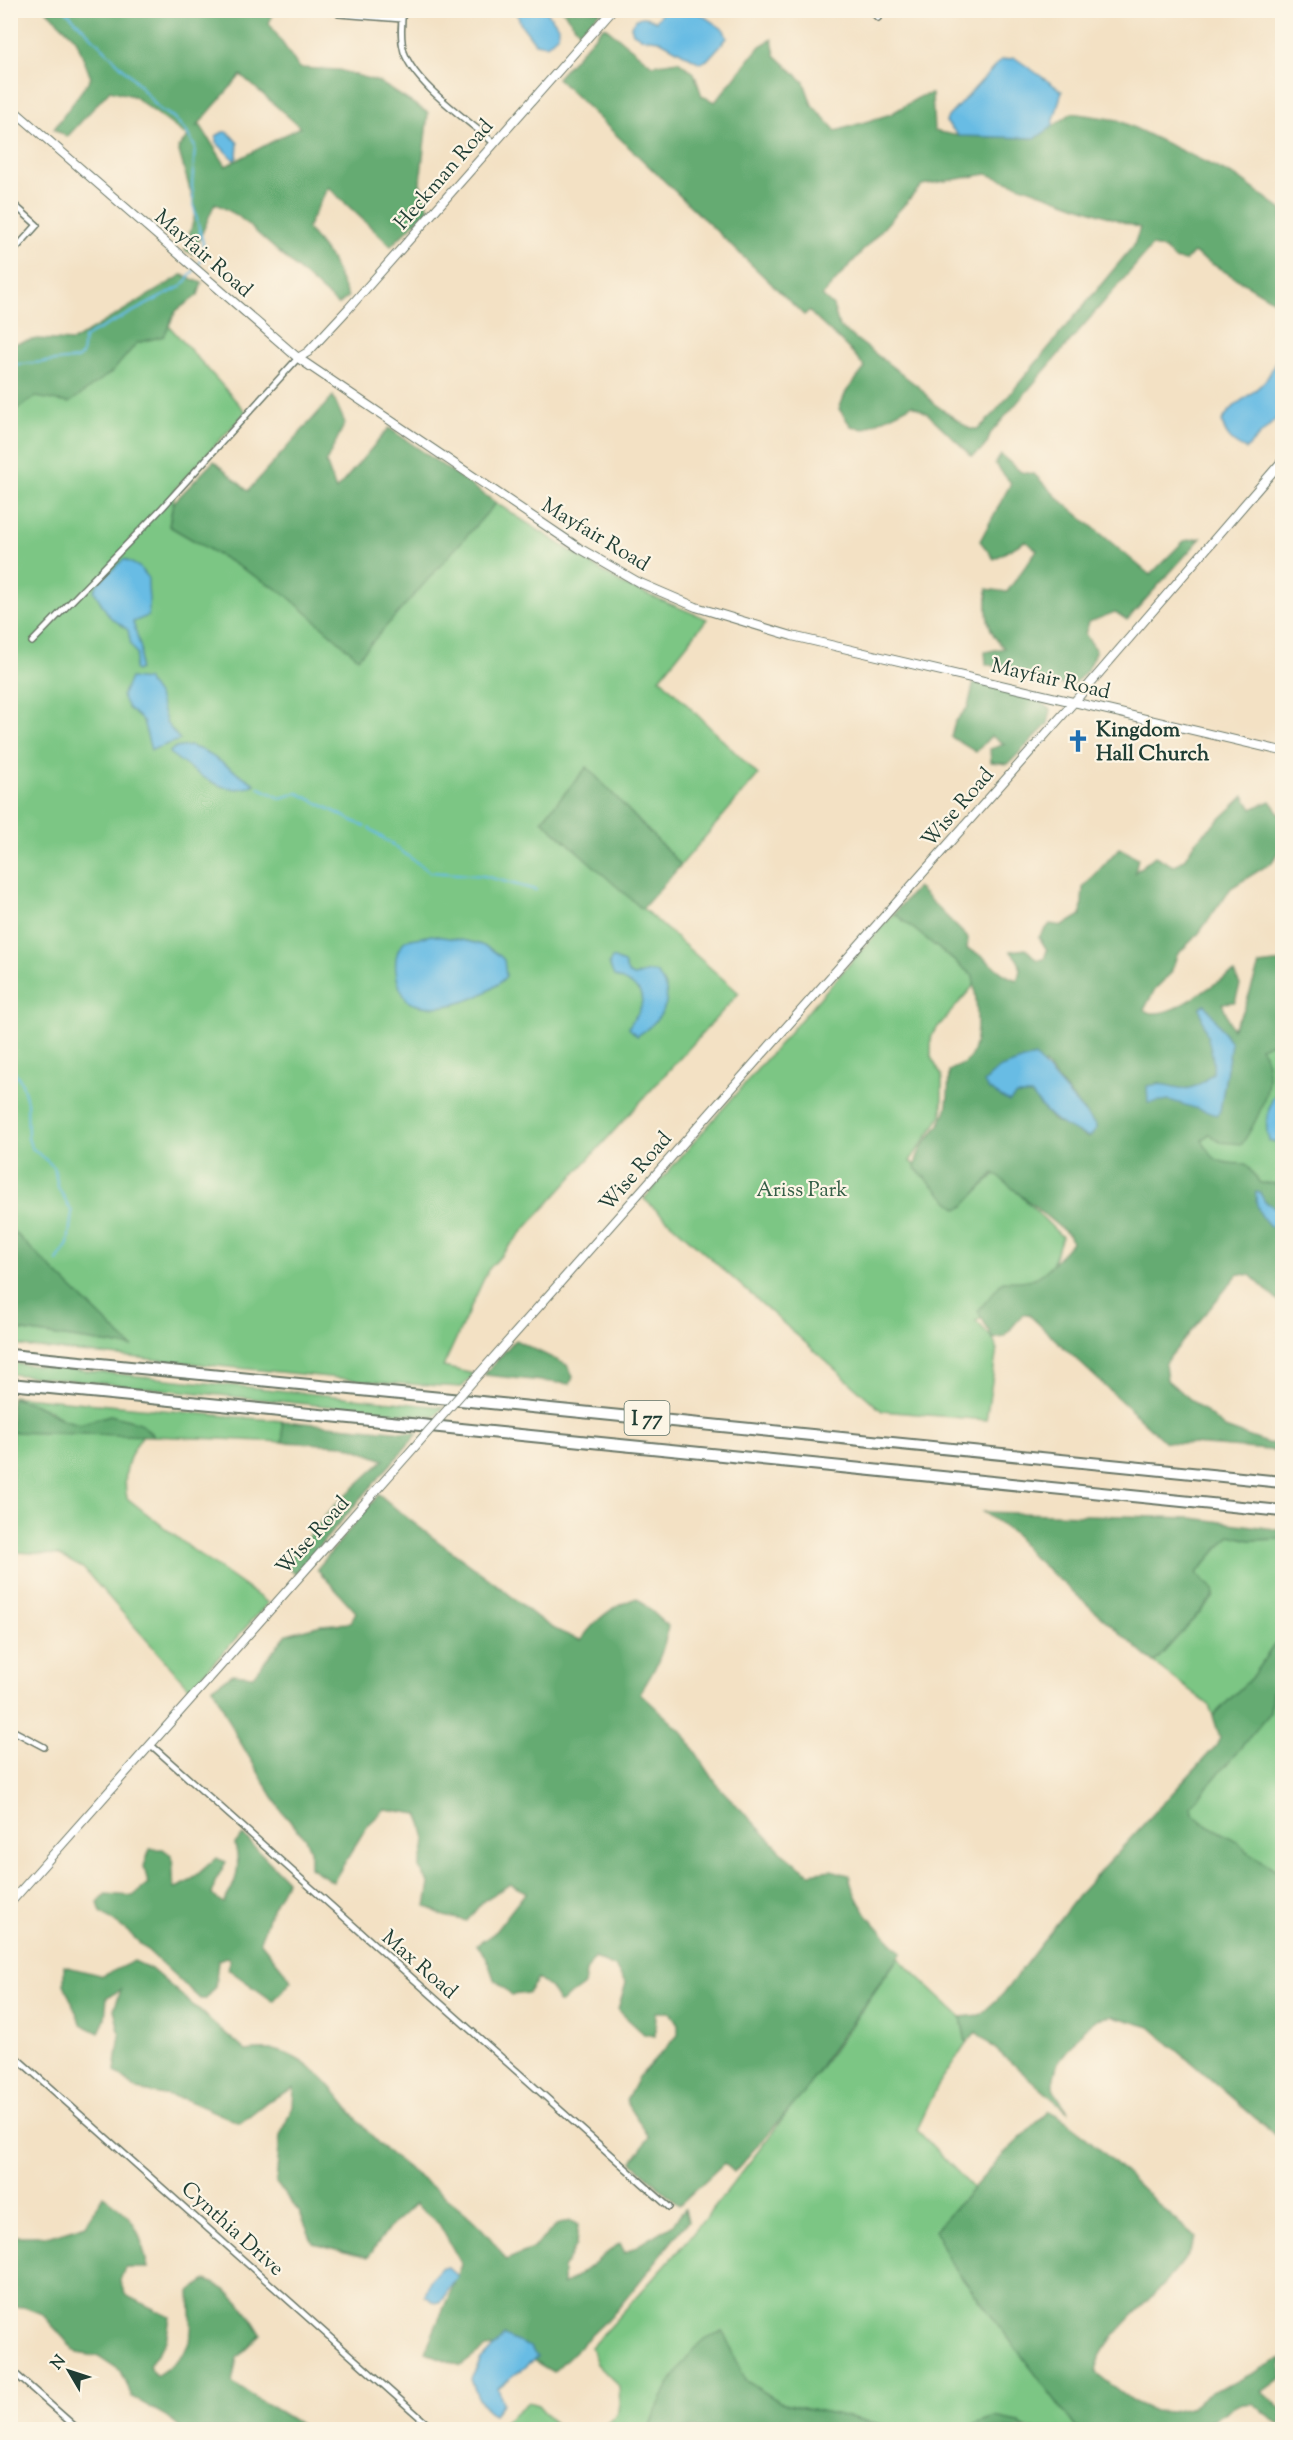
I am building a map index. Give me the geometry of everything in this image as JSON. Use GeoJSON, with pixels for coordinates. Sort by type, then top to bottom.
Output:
{"type":"FeatureCollection","features":[{"type":"Feature","properties":{"kind":"highway","name":"I 77"},"geometry":{"type":"LineString","coordinates":[[10,1355],[1282,1482]]}},
{"type":"Feature","properties":{"kind":"highway","name":"I 77"},"geometry":{"type":"LineString","coordinates":[[10,1384],[1282,1511]]}},
{"type":"Feature","properties":{"kind":"street"},"geometry":{"type":"LineString","coordinates":[[403,10],[402,44],[417,75],[494,143]]}},
{"type":"Feature","properties":{"kind":"street","name":"Heckman Road"},"geometry":{"type":"LineString","coordinates":[[298,358],[308,352],[340,317],[612,10]]}},
{"type":"Feature","properties":{"kind":"street"},"geometry":{"type":"LineString","coordinates":[[870,10],[878,18]]}},
{"type":"Feature","properties":{"kind":"street"},"geometry":{"type":"LineString","coordinates":[[339,15],[402,19]]}},
{"type":"Feature","properties":{"kind":"street","name":"Mayfair Road"},"geometry":{"type":"LineString","coordinates":[[10,106],[298,358],[579,548],[666,595],[721,616],[792,636],[1282,751]]}},
{"type":"Feature","properties":{"kind":"street"},"geometry":{"type":"LineString","coordinates":[[10,201],[37,225],[10,255]]}},
{"type":"Feature","properties":{"kind":"street"},"geometry":{"type":"LineString","coordinates":[[32,642],[162,508],[298,358]]}},
{"type":"Feature","properties":{"kind":"street","name":"Wise Road"},"geometry":{"type":"LineString","coordinates":[[10,1903],[1075,701],[1282,461]]}},
{"type":"Feature","properties":{"kind":"street"},"geometry":{"type":"LineString","coordinates":[[10,1729],[44,1747]]}},
{"type":"Feature","properties":{"kind":"street","name":"Max Road"},"geometry":{"type":"LineString","coordinates":[[151,1745],[669,2207]]}},
{"type":"Feature","properties":{"kind":"street","name":"Cynthia Drive"},"geometry":{"type":"LineString","coordinates":[[10,2052],[434,2430]]}},
{"type":"Feature","properties":{"kind":"street"},"geometry":{"type":"LineString","coordinates":[[10,2369],[80,2430]]}},
{"type":"Feature","properties":{"kind":"green space"},"geometry":{"type":"Polygon","coordinates":[[[47,11],[273,11],[269,23],[299,68],[339,70],[379,82],[428,113],[420,183],[429,209],[391,246],[328,187],[307,228],[331,259],[348,297],[338,305],[237,215],[215,203],[193,254],[185,250],[196,211],[178,148],[188,137],[133,96],[110,90],[67,137],[54,129],[91,78],[76,39],[47,11]],[[241,75],[197,126],[200,125],[226,166],[300,127],[241,75]]]}},
{"type":"Feature","properties":{"kind":"green space"},"geometry":{"type":"Polygon","coordinates":[[[563,11],[602,11],[579,31],[563,11]]]}},
{"type":"Feature","properties":{"kind":"green space"},"geometry":{"type":"Polygon","coordinates":[[[604,26],[652,65],[678,61],[694,73],[702,96],[715,102],[760,46],[772,39],[775,55],[804,82],[812,105],[836,131],[891,114],[921,96],[932,94],[934,131],[959,136],[1036,138],[1072,113],[1118,120],[1240,179],[1282,210],[1282,306],[1194,253],[1185,261],[1174,259],[1165,249],[1152,246],[990,434],[981,450],[972,456],[927,413],[912,405],[864,429],[851,426],[839,409],[846,392],[865,368],[859,360],[809,311],[804,315],[557,78],[604,26]],[[987,174],[922,185],[822,296],[833,306],[839,326],[920,388],[933,403],[970,429],[978,429],[991,417],[1134,245],[1140,228],[987,174]]]}},
{"type":"Feature","properties":{"kind":"green space"},"geometry":{"type":"Polygon","coordinates":[[[182,275],[202,283],[198,295],[176,311],[164,336],[137,343],[113,371],[69,403],[36,397],[11,413],[11,344],[37,339],[73,341],[182,275]]]}},
{"type":"Feature","properties":{"kind":"green space"},"geometry":{"type":"Polygon","coordinates":[[[152,307],[246,412],[175,489],[169,526],[284,593],[358,657],[496,503],[622,584],[707,619],[660,678],[758,775],[681,865],[587,767],[542,820],[739,993],[488,1270],[443,1367],[474,1374],[462,1387],[388,1383],[11,1345],[11,1329],[131,1347],[11,1229],[11,400],[152,307]]]}},
{"type":"Feature","properties":{"kind":"green space"},"geometry":{"type":"Polygon","coordinates":[[[333,396],[345,423],[326,462],[336,490],[389,428],[496,503],[358,658],[284,593],[169,526],[173,503],[214,461],[248,491],[333,396]]]}},
{"type":"Feature","properties":{"kind":"green space"},"geometry":{"type":"Polygon","coordinates":[[[1001,455],[1021,472],[1034,474],[1058,498],[1150,575],[1184,541],[1201,538],[1127,620],[1115,612],[1089,622],[1085,634],[1096,650],[1088,669],[1073,685],[1055,684],[986,664],[985,652],[1004,648],[998,642],[988,622],[987,589],[1007,592],[1037,550],[1025,541],[994,559],[980,541],[1011,483],[995,464],[1001,455]]]}},
{"type":"Feature","properties":{"kind":"green space"},"geometry":{"type":"Polygon","coordinates":[[[974,682],[1038,699],[1051,710],[1048,724],[1008,764],[991,762],[990,749],[1005,744],[991,736],[976,752],[951,737],[955,722],[968,707],[974,682]]]}},
{"type":"Feature","properties":{"kind":"green space"},"geometry":{"type":"Polygon","coordinates":[[[587,767],[681,865],[642,909],[542,820],[587,767]]]}},
{"type":"Feature","properties":{"kind":"green space"},"geometry":{"type":"Polygon","coordinates":[[[1244,796],[1252,809],[1270,801],[1282,817],[1282,849],[1271,863],[1231,888],[1199,933],[1177,955],[1171,973],[1155,989],[1144,1010],[1153,1013],[1164,1012],[1189,1001],[1234,973],[1240,985],[1235,1002],[1222,1003],[1232,1029],[1244,1010],[1259,965],[1282,962],[1282,1033],[1277,1034],[1273,1043],[1260,1047],[1266,1059],[1268,1084],[1255,1122],[1242,1144],[1220,1142],[1209,1134],[1202,1140],[1210,1154],[1219,1161],[1246,1164],[1260,1183],[1282,1184],[1282,1213],[1265,1202],[1256,1192],[1278,1224],[1282,1219],[1282,1305],[1250,1275],[1238,1274],[1165,1363],[1167,1380],[1225,1428],[1267,1443],[1282,1445],[1282,1451],[1165,1442],[1028,1314],[1023,1314],[1004,1337],[993,1339],[978,1311],[1003,1281],[1028,1280],[1044,1273],[1072,1242],[1070,1236],[994,1173],[963,1207],[957,1209],[915,1168],[918,1154],[943,1117],[948,1098],[949,1071],[966,1062],[975,1045],[977,1008],[973,976],[894,913],[917,887],[968,938],[967,949],[1017,980],[1020,964],[1010,951],[1026,949],[1037,960],[1044,959],[1047,950],[1039,937],[1050,924],[1063,926],[1081,915],[1083,888],[1119,848],[1138,858],[1135,872],[1155,856],[1173,866],[1184,859],[1194,843],[1244,796]],[[1200,1007],[1214,1055],[1213,1073],[1206,1080],[1187,1089],[1157,1083],[1169,1099],[1220,1111],[1231,1043],[1213,1016],[1200,1007]],[[1044,1063],[1016,1095],[1032,1095],[1053,1120],[1087,1137],[1096,1126],[1044,1063]]]}},
{"type":"Feature","properties":{"kind":"green space","name":"Ariss Park"},"geometry":{"type":"Polygon","coordinates":[[[894,913],[973,976],[975,984],[931,1035],[931,1057],[942,1076],[942,1115],[910,1161],[966,1203],[997,1172],[1062,1237],[1047,1279],[976,1321],[993,1339],[997,1349],[986,1420],[882,1411],[644,1199],[894,913]]]}},
{"type":"Feature","properties":{"kind":"green space"},"geometry":{"type":"Polygon","coordinates":[[[1282,1033],[1282,1184],[1260,1183],[1218,1162],[1210,1155],[1202,1140],[1209,1134],[1260,1047],[1282,1033]]]}},
{"type":"Feature","properties":{"kind":"green space"},"geometry":{"type":"Polygon","coordinates":[[[11,1229],[132,1347],[11,1329],[11,1229]]]}},
{"type":"Feature","properties":{"kind":"green space"},"geometry":{"type":"Polygon","coordinates":[[[515,1340],[567,1365],[573,1377],[570,1384],[484,1375],[515,1340]]]}},
{"type":"Feature","properties":{"kind":"green space"},"geometry":{"type":"Polygon","coordinates":[[[11,1363],[443,1407],[435,1417],[11,1374],[11,1363]]]}},
{"type":"Feature","properties":{"kind":"green space"},"geometry":{"type":"Polygon","coordinates":[[[11,1396],[282,1421],[283,1442],[154,1436],[140,1423],[110,1415],[80,1424],[64,1420],[49,1410],[11,1396]]]}},
{"type":"Feature","properties":{"kind":"green space"},"geometry":{"type":"Polygon","coordinates":[[[11,1398],[32,1403],[64,1420],[80,1424],[110,1415],[140,1423],[154,1436],[11,1432],[11,1398]]]}},
{"type":"Feature","properties":{"kind":"green space"},"geometry":{"type":"Polygon","coordinates":[[[282,1421],[418,1433],[295,1574],[284,1565],[334,1506],[384,1460],[345,1445],[283,1442],[282,1421]]]}},
{"type":"Feature","properties":{"kind":"green space"},"geometry":{"type":"Polygon","coordinates":[[[12,1432],[143,1435],[128,1465],[125,1481],[127,1498],[193,1550],[268,1603],[190,1689],[83,1568],[58,1555],[18,1552],[11,1547],[12,1432]]]}},
{"type":"Feature","properties":{"kind":"green space"},"geometry":{"type":"Polygon","coordinates":[[[379,1494],[408,1519],[538,1618],[568,1635],[581,1640],[605,1614],[637,1598],[668,1626],[658,1661],[640,1693],[683,1733],[718,1786],[786,1856],[809,1873],[831,1870],[849,1875],[852,1887],[863,1908],[902,1952],[825,2059],[804,2093],[734,2172],[724,2163],[679,2205],[632,2162],[649,2137],[626,2101],[638,2078],[678,2035],[678,2024],[670,2012],[656,2012],[655,2036],[644,2034],[618,2010],[626,1983],[615,1967],[594,1958],[586,1972],[584,1985],[559,2003],[550,1988],[538,1979],[528,1993],[512,1995],[494,1979],[486,1956],[477,1945],[494,1933],[526,1892],[510,1884],[483,1901],[467,1921],[444,1916],[426,1906],[430,1884],[419,1868],[425,1841],[418,1814],[385,1809],[367,1826],[333,1882],[310,1867],[310,1850],[305,1838],[282,1812],[236,1735],[213,1687],[233,1674],[253,1676],[287,1634],[321,1625],[350,1623],[356,1612],[317,1569],[379,1494]]]}},
{"type":"Feature","properties":{"kind":"green space"},"geometry":{"type":"Polygon","coordinates":[[[983,1512],[1192,1518],[1282,1530],[1282,1539],[1250,1540],[1230,1535],[1196,1574],[1213,1589],[1214,1596],[1154,1663],[1031,1555],[1014,1533],[983,1512]]]}},
{"type":"Feature","properties":{"kind":"green space"},"geometry":{"type":"Polygon","coordinates":[[[1230,1535],[1250,1540],[1282,1539],[1282,1634],[1251,1678],[1213,1716],[1209,1705],[1154,1663],[1214,1597],[1213,1589],[1196,1574],[1230,1535]]]}},
{"type":"Feature","properties":{"kind":"green space"},"geometry":{"type":"Polygon","coordinates":[[[1282,1634],[1282,1669],[1272,1693],[1270,1713],[1191,1806],[1192,1813],[1203,1823],[1237,1841],[1247,1851],[1282,1874],[1282,2141],[1150,2027],[1113,2016],[1097,2019],[1084,2029],[1058,2062],[1054,2077],[1054,2091],[1069,2113],[976,2032],[966,2043],[961,2017],[980,2015],[1002,1995],[1081,1892],[1216,1746],[1220,1738],[1213,1716],[1251,1678],[1282,1634]]]}},
{"type":"Feature","properties":{"kind":"green space"},"geometry":{"type":"Polygon","coordinates":[[[1282,1669],[1282,1874],[1247,1851],[1237,1841],[1203,1823],[1192,1813],[1191,1806],[1270,1713],[1272,1693],[1282,1669]]]}},
{"type":"Feature","properties":{"kind":"green space"},"geometry":{"type":"Polygon","coordinates":[[[243,1835],[287,1880],[269,1915],[260,1941],[292,1981],[273,2001],[228,1969],[230,1959],[226,1957],[218,1960],[215,1988],[206,1999],[200,1999],[127,1931],[101,1912],[98,1903],[105,1894],[133,1896],[148,1884],[144,1866],[150,1849],[163,1849],[172,1856],[174,1889],[190,1881],[216,1858],[226,1862],[215,1882],[212,1895],[223,1903],[232,1889],[238,1868],[235,1844],[243,1835]]]}},
{"type":"Feature","properties":{"kind":"green space"},"geometry":{"type":"Polygon","coordinates":[[[898,1958],[961,2017],[966,2043],[938,2085],[917,2130],[973,2188],[935,2230],[947,2257],[1077,2429],[1026,2429],[1018,2422],[961,2429],[902,2429],[780,2402],[746,2381],[722,2331],[655,2412],[649,2429],[597,2429],[610,2421],[617,2412],[620,2401],[619,2386],[597,2364],[591,2347],[721,2199],[799,2097],[898,1958]]]}},
{"type":"Feature","properties":{"kind":"green space"},"geometry":{"type":"Polygon","coordinates":[[[134,1961],[151,1969],[246,2051],[281,2052],[302,2062],[314,2071],[334,2090],[377,2142],[463,2211],[494,2242],[506,2260],[532,2249],[559,2223],[571,2221],[578,2225],[576,2245],[563,2269],[563,2285],[620,2243],[625,2253],[672,2225],[685,2209],[688,2221],[616,2311],[553,2372],[507,2345],[485,2348],[461,2366],[425,2352],[462,2265],[439,2224],[415,2204],[388,2229],[368,2257],[313,2243],[300,2213],[276,2183],[280,2136],[293,2106],[294,2088],[268,2101],[240,2123],[185,2099],[138,2090],[115,2071],[120,2035],[114,2009],[121,1990],[107,1997],[105,2018],[99,2033],[81,2024],[64,1984],[64,1966],[103,1976],[134,1961]]]}},
{"type":"Feature","properties":{"kind":"green space"},"geometry":{"type":"Polygon","coordinates":[[[1049,2111],[1076,2129],[1196,2237],[1176,2271],[1111,2340],[1100,2356],[1095,2372],[1132,2401],[1154,2411],[1171,2412],[1189,2408],[1211,2392],[1282,2358],[1282,2377],[1262,2392],[1282,2410],[1282,2426],[1253,2403],[1237,2405],[1197,2429],[1077,2429],[947,2257],[935,2230],[1005,2153],[1049,2111]]]}},
{"type":"Feature","properties":{"kind":"green space"},"geometry":{"type":"Polygon","coordinates":[[[103,2196],[115,2204],[135,2226],[148,2268],[125,2268],[120,2280],[127,2296],[170,2317],[166,2341],[149,2365],[156,2376],[169,2367],[185,2350],[191,2332],[190,2292],[206,2280],[232,2295],[250,2316],[261,2334],[237,2358],[232,2382],[306,2429],[181,2429],[166,2416],[132,2397],[121,2371],[100,2357],[77,2353],[42,2314],[24,2307],[11,2306],[11,2236],[50,2236],[86,2225],[103,2196]]]}},
{"type":"Feature","properties":{"kind":"green space"},"geometry":{"type":"Polygon","coordinates":[[[723,2331],[746,2381],[780,2402],[902,2429],[649,2429],[664,2395],[686,2359],[702,2341],[723,2331]]]}},
{"type":"Feature","properties":{"kind":"green space"},"geometry":{"type":"Polygon","coordinates":[[[528,2402],[538,2405],[555,2424],[571,2429],[496,2429],[528,2402]]]}},
{"type":"Feature","properties":{"kind":"green space"},"geometry":{"type":"Polygon","coordinates":[[[995,2417],[1018,2422],[1026,2429],[961,2429],[995,2417]]]}},
{"type":"Feature","properties":{"kind":"water"},"geometry":{"type":"Polygon","coordinates":[[[517,11],[546,11],[559,27],[558,35],[547,45],[535,43],[520,23],[517,11]]]}},
{"type":"Feature","properties":{"kind":"water"},"geometry":{"type":"Polygon","coordinates":[[[663,11],[696,11],[724,30],[727,38],[707,60],[700,63],[659,40],[642,38],[633,33],[631,26],[636,19],[645,17],[656,21],[663,11]]]}},
{"type":"Feature","properties":{"kind":"water"},"geometry":{"type":"Polygon","coordinates":[[[1015,58],[1062,91],[1052,127],[1036,138],[959,136],[946,122],[948,117],[1001,60],[1015,58]]]}},
{"type":"Feature","properties":{"kind":"water"},"geometry":{"type":"Polygon","coordinates":[[[228,132],[238,143],[237,157],[234,160],[216,142],[216,136],[228,132]]]}},
{"type":"Feature","properties":{"kind":"water"},"geometry":{"type":"Polygon","coordinates":[[[1282,354],[1282,413],[1246,449],[1230,438],[1222,421],[1233,408],[1262,384],[1282,354]]]}},
{"type":"Feature","properties":{"kind":"water"},"geometry":{"type":"Polygon","coordinates":[[[124,559],[139,567],[148,577],[148,616],[133,622],[141,649],[139,669],[136,671],[134,669],[137,654],[131,645],[128,630],[109,616],[94,591],[98,583],[124,559]]]}},
{"type":"Feature","properties":{"kind":"water"},"geometry":{"type":"Polygon","coordinates":[[[130,678],[147,680],[158,696],[167,724],[180,740],[151,750],[143,721],[128,708],[122,696],[130,678]]]}},
{"type":"Feature","properties":{"kind":"water"},"geometry":{"type":"Polygon","coordinates":[[[190,746],[204,751],[255,784],[232,789],[221,786],[209,781],[169,753],[174,748],[190,746]]]}},
{"type":"Feature","properties":{"kind":"water"},"geometry":{"type":"Polygon","coordinates":[[[432,935],[480,944],[488,948],[504,960],[506,976],[487,992],[447,1006],[420,1006],[409,1002],[397,979],[397,953],[406,940],[432,935]]]}},
{"type":"Feature","properties":{"kind":"water"},"geometry":{"type":"Polygon","coordinates":[[[612,958],[624,963],[628,973],[633,976],[647,972],[655,973],[666,989],[667,998],[662,1013],[651,1026],[637,1036],[629,1028],[639,1011],[642,997],[631,984],[614,976],[609,964],[612,958]]]}},
{"type":"Feature","properties":{"kind":"water"},"geometry":{"type":"Polygon","coordinates":[[[1205,1004],[1231,1043],[1220,1111],[1217,1115],[1169,1100],[1148,1103],[1147,1086],[1157,1084],[1186,1089],[1202,1082],[1213,1073],[1211,1048],[1200,1007],[1205,1004]]]}},
{"type":"Feature","properties":{"kind":"water"},"geometry":{"type":"Polygon","coordinates":[[[1035,1056],[1096,1126],[1096,1130],[1090,1137],[1057,1121],[1032,1095],[1016,1095],[1009,1102],[988,1089],[984,1082],[998,1069],[1035,1056]]]}},
{"type":"Feature","properties":{"kind":"water"},"geometry":{"type":"Polygon","coordinates":[[[1282,1092],[1282,1144],[1269,1141],[1267,1124],[1273,1097],[1282,1092]]]}},
{"type":"Feature","properties":{"kind":"water"},"geometry":{"type":"Polygon","coordinates":[[[1256,1192],[1260,1193],[1265,1202],[1280,1210],[1282,1219],[1271,1227],[1259,1211],[1256,1192]]]}},
{"type":"Feature","properties":{"kind":"water"},"geometry":{"type":"Polygon","coordinates":[[[442,2267],[448,2267],[458,2276],[441,2301],[436,2303],[425,2296],[430,2280],[442,2267]]]}},
{"type":"Feature","properties":{"kind":"water"},"geometry":{"type":"Polygon","coordinates":[[[504,2336],[530,2347],[537,2357],[498,2388],[503,2403],[494,2414],[482,2404],[471,2379],[481,2360],[504,2336]]]}},
{"type":"Feature","properties":{"kind":"waterway"},"geometry":{"type":"LineString","coordinates":[[10,365],[77,359],[82,355],[84,339],[90,334],[182,286],[201,261],[203,243],[194,208],[192,185],[195,147],[186,131],[173,117],[160,110],[133,78],[65,10]]}},
{"type":"Feature","properties":{"kind":"waterway"},"geometry":{"type":"LineString","coordinates":[[258,787],[280,798],[298,793],[365,827]]}},
{"type":"Feature","properties":{"kind":"waterway"},"geometry":{"type":"LineString","coordinates":[[369,828],[430,872],[484,876],[536,890]]}},
{"type":"Feature","properties":{"kind":"waterway"},"geometry":{"type":"LineString","coordinates":[[10,1064],[22,1083],[27,1102],[28,1138],[31,1147],[54,1167],[58,1187],[72,1212],[68,1244],[57,1261]]}},
{"type":"Feature","properties":{"kind":"place","name":"Kingdom Hall Church"},"geometry":{"type":"Point","coordinates":[1078,741]}}]}
